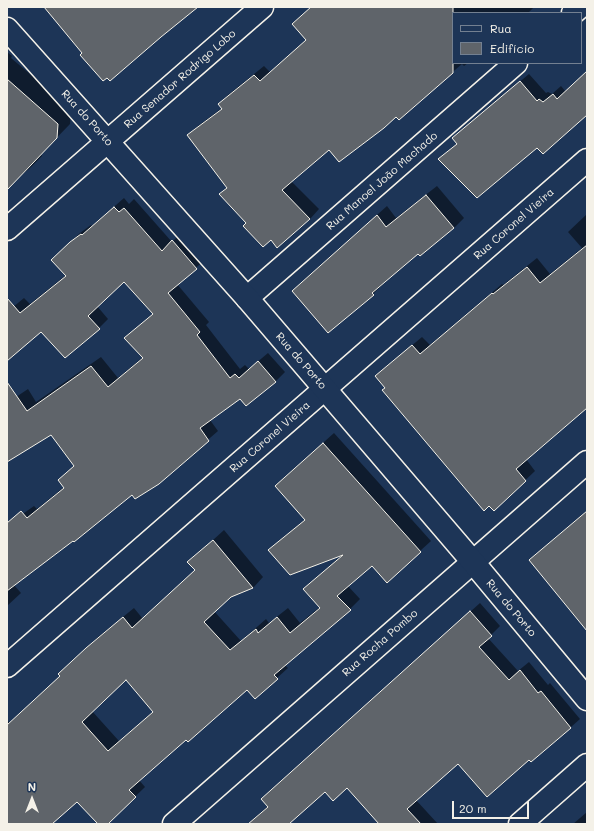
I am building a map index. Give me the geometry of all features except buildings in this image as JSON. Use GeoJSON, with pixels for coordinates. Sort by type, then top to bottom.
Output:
{"type":"FeatureCollection","features":[{"type":"Feature","properties":{"kind":"street","name":"Rua Senador Rodrigo Lobo"},"geometry":{"type":"LineString","coordinates":[[7,229],[262,7]]}},
{"type":"Feature","properties":{"kind":"street","name":"Rua do Porto"},"geometry":{"type":"LineString","coordinates":[[7,29],[248,298],[473,562],[587,699]]}},
{"type":"Feature","properties":{"kind":"street","name":"Rua Manoel João Machado"},"geometry":{"type":"LineString","coordinates":[[248,298],[515,64]]}},
{"type":"Feature","properties":{"kind":"street","name":"Rua Coronel Vieira"},"geometry":{"type":"LineString","coordinates":[[7,666],[587,160]]}},
{"type":"Feature","properties":{"kind":"street","name":"Rua Rocha Pombo"},"geometry":{"type":"LineString","coordinates":[[174,824],[587,462]]}},
{"type":"Feature","properties":{"kind":"street"},"geometry":{"type":"LineString","coordinates":[[520,824],[587,765]]}}]}
